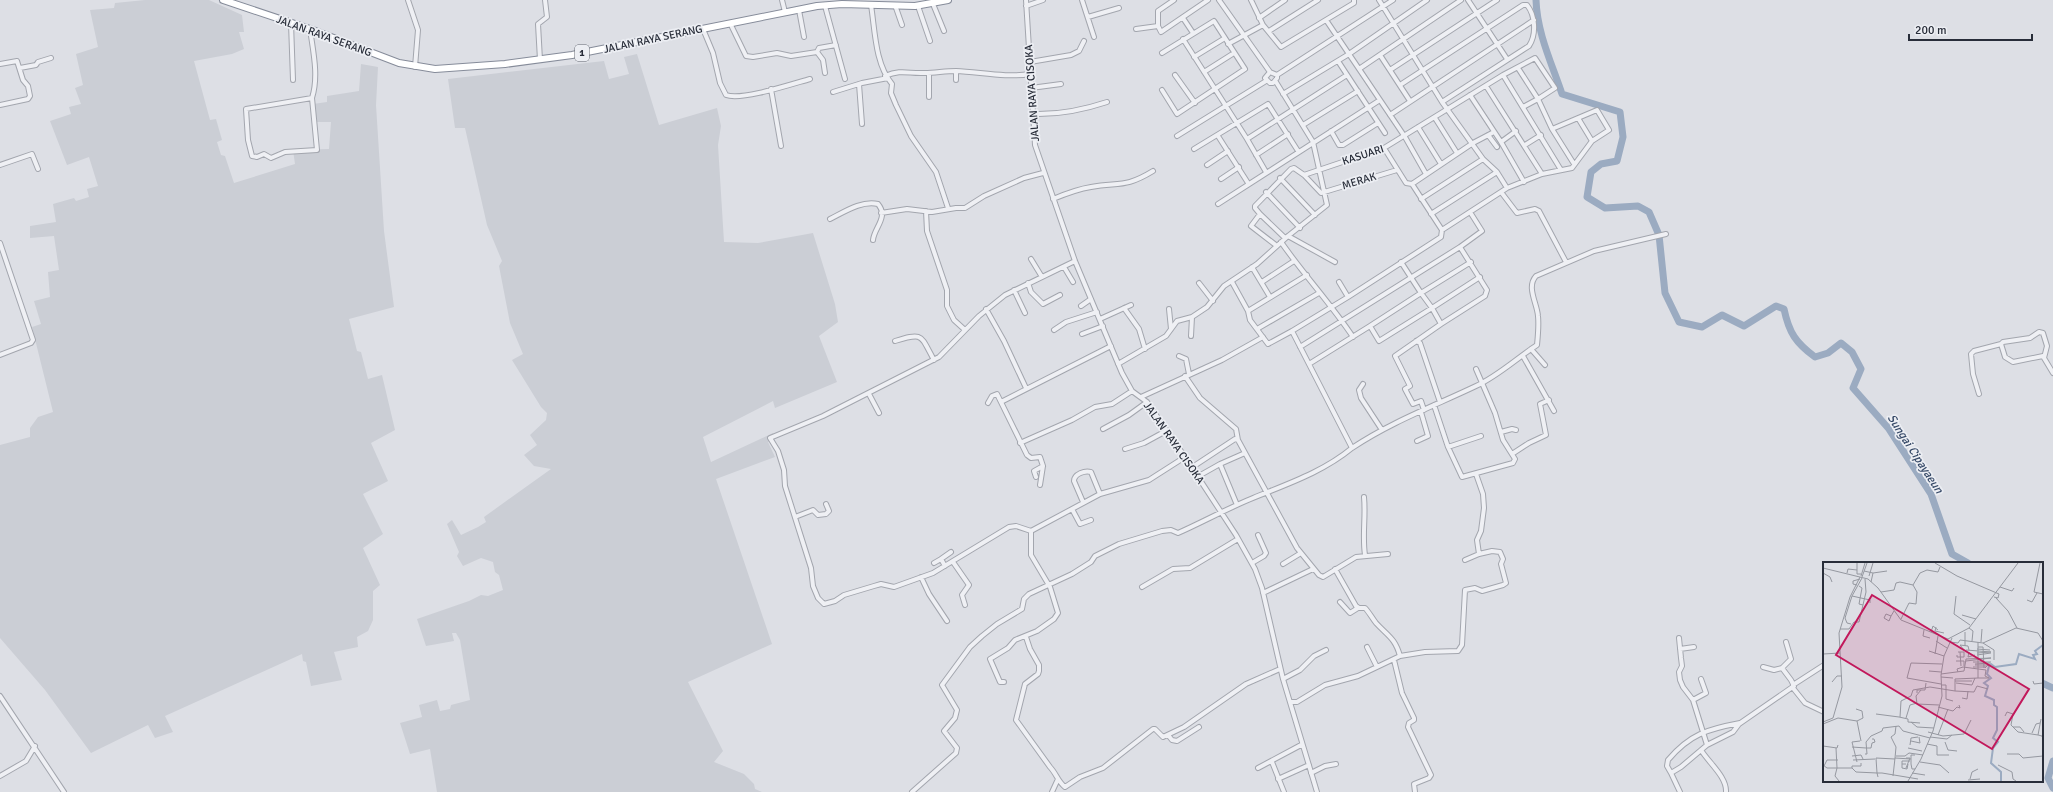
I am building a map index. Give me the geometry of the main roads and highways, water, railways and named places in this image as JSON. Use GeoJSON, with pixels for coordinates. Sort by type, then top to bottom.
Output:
{"type":"FeatureCollection","features":[{"type":"Feature","properties":{"kind":"highway","name":"JALAN RAYA SERANG"},"geometry":{"type":"LineString","coordinates":[[223,0],[291,22],[386,59],[415,67],[456,69],[540,60],[630,45],[798,10],[817,3],[825,6],[918,6],[948,0]]}},
{"type":"Feature","properties":{"kind":"waterway","name":"Sungai Cipayaeun"},"geometry":{"type":"LineString","coordinates":[[1536,0],[1542,36],[1562,94],[1620,112],[1623,137],[1617,161],[1601,164],[1591,172],[1587,197],[1605,208],[1638,206],[1649,212],[1659,235],[1665,293],[1679,322],[1702,327],[1722,315],[1744,326],[1776,306],[1784,309],[1788,325],[1794,337],[1815,357],[1828,353],[1841,343],[1852,352],[1861,369],[1853,388],[1889,429],[1931,494],[1952,554],[1966,562]]}},
{"type":"Feature","properties":{"kind":"waterway","name":"Sungai Cipayaeun"},"geometry":{"type":"LineString","coordinates":[[2043,683],[2053,688]]}},
{"type":"Feature","properties":{"kind":"waterway","name":"Sungai Cipayaeun"},"geometry":{"type":"LineString","coordinates":[[2053,761],[2048,778],[2053,788]]}}]}
